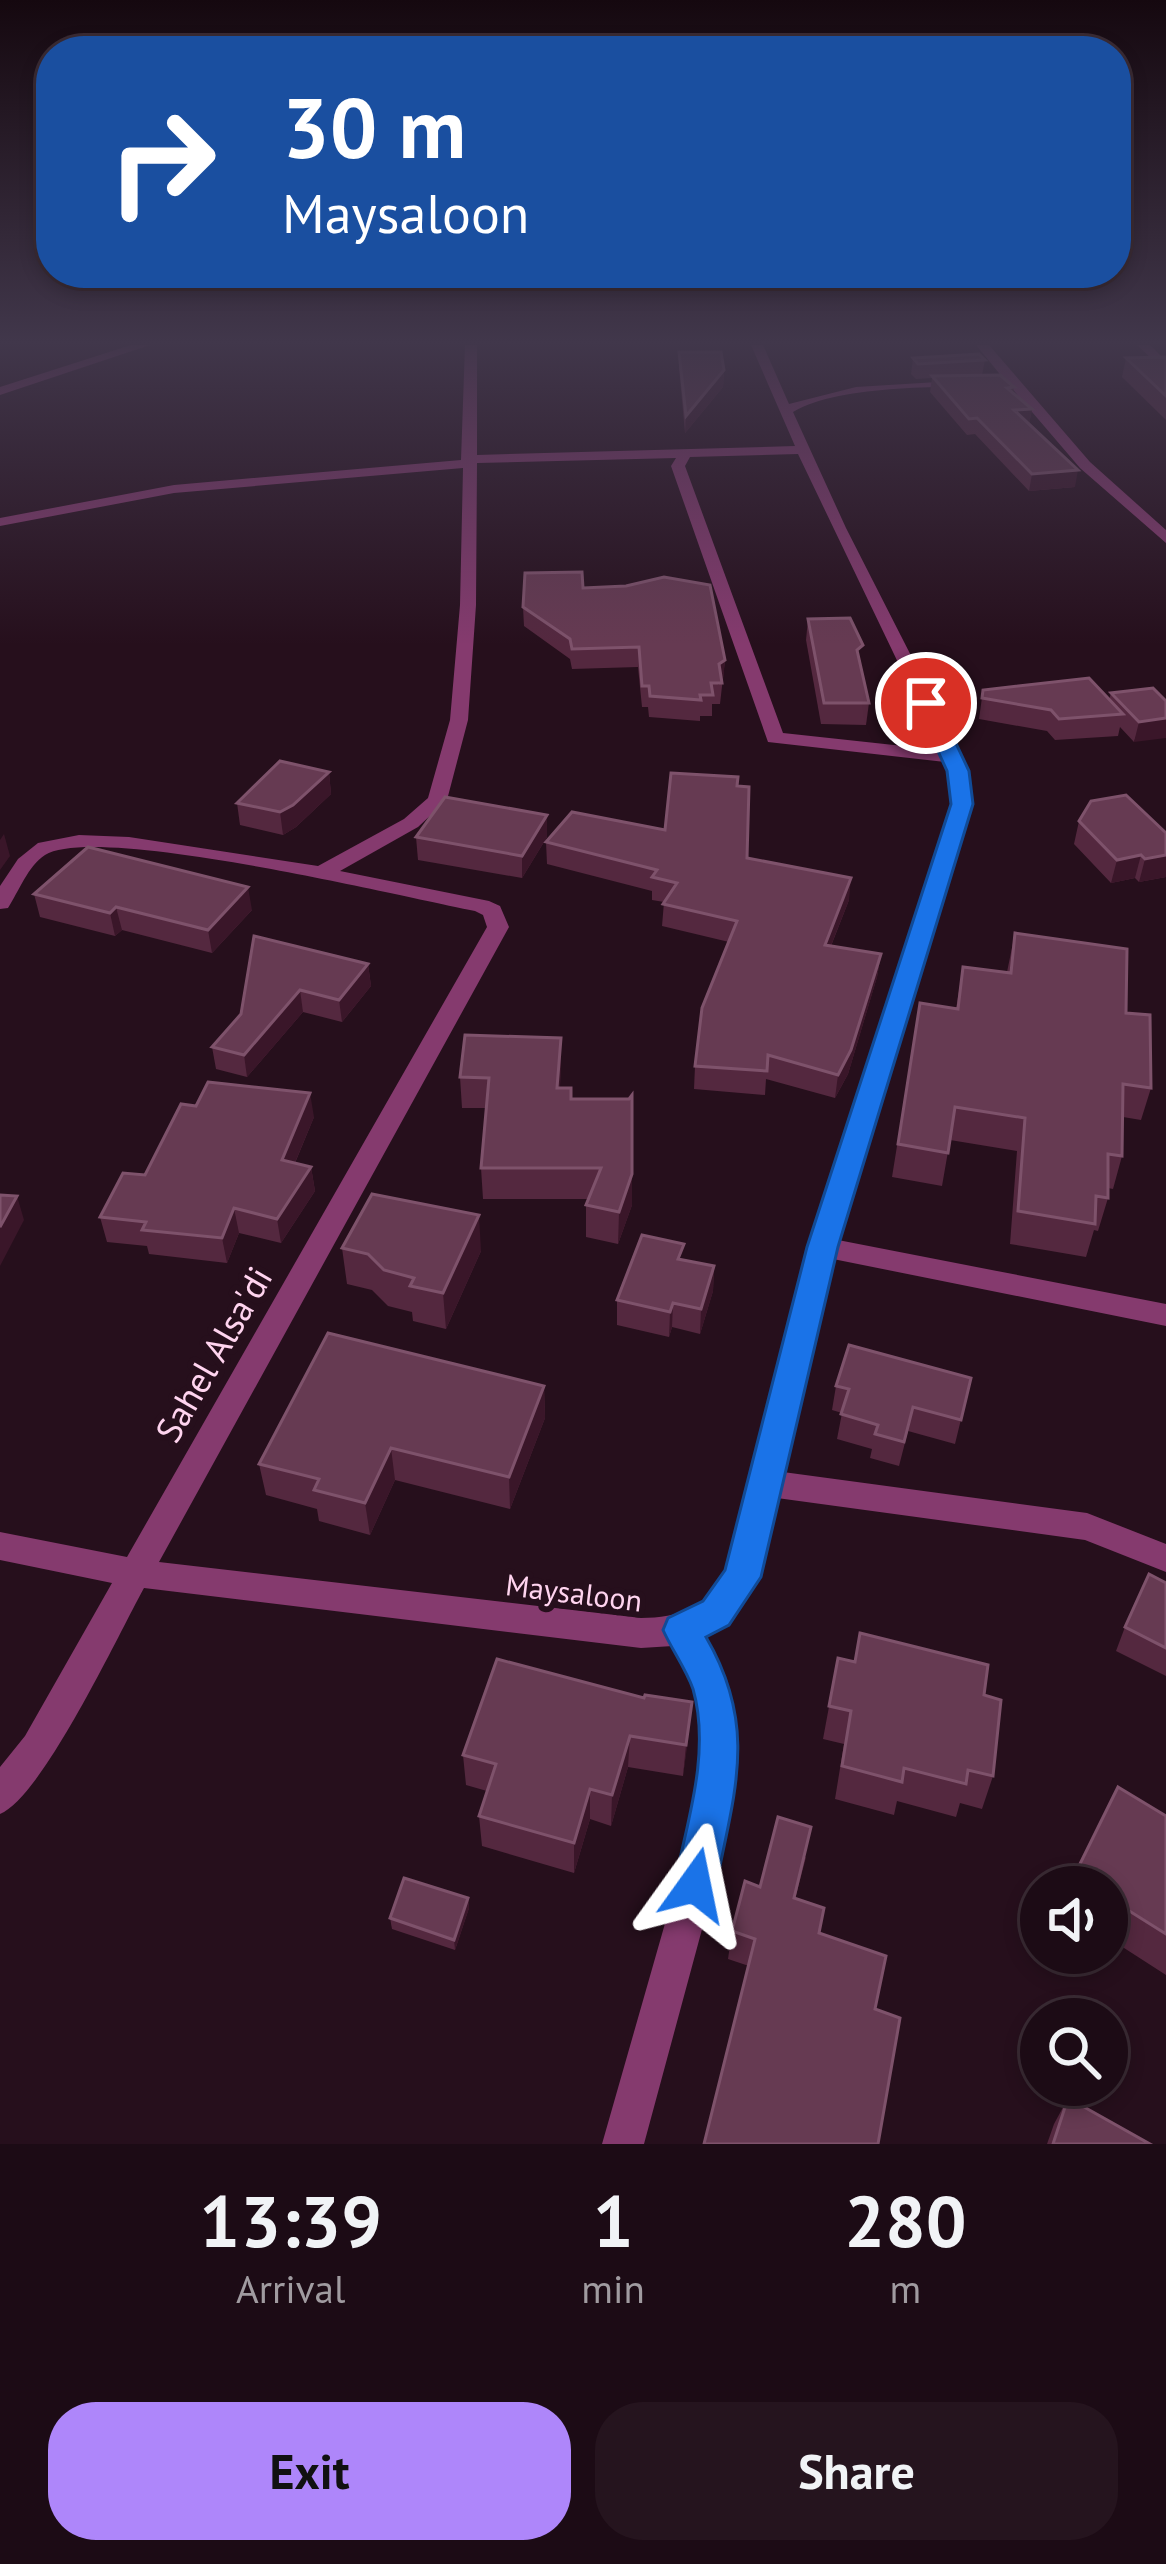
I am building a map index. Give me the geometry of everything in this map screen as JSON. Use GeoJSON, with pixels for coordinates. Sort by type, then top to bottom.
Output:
{"type":"FeatureCollection","features":[{"type":"Feature","properties":{"kind":"street"},"geometry":{"type":"LineString","coordinates":[[0,903],[40,849],[84,840],[321,873],[412,823],[437,800],[459,720],[468,604],[467,445]]}},
{"type":"Feature","properties":{"kind":"street","name":"Maysaloon"},"geometry":{"type":"LineString","coordinates":[[0,1546],[134,1573],[640,1633],[682,1630],[716,1613],[736,1591],[822,1247],[962,804],[952,757],[800,445]]}},
{"type":"Feature","properties":{"kind":"street"},"geometry":{"type":"LineString","coordinates":[[1068,445],[1166,538]]}},
{"type":"Feature","properties":{"kind":"street"},"geometry":{"type":"LineString","coordinates":[[0,522],[205,482],[466,461],[802,450]]}},
{"type":"Feature","properties":{"kind":"street"},"geometry":{"type":"LineString","coordinates":[[686,453],[678,466],[775,738],[952,757]]}},
{"type":"Feature","properties":{"kind":"street","name":"Sahel Alsa'di"},"geometry":{"type":"LineString","coordinates":[[0,1796],[37,1748],[489,946],[498,919],[481,906],[321,873]]}},
{"type":"Feature","properties":{"kind":"street"},"geometry":{"type":"LineString","coordinates":[[822,1247],[1166,1315]]}},
{"type":"Feature","properties":{"kind":"street"},"geometry":{"type":"LineString","coordinates":[[765,1483],[1087,1527],[1166,1558]]}},
{"type":"Feature","properties":{"kind":"street"},"geometry":{"type":"LineString","coordinates":[[622,2144],[695,1885],[716,1784],[719,1720],[710,1680],[682,1630]]}},
{"type":"Feature","properties":{"kind":"building"},"geometry":{"type":"Polygon","coordinates":[[[1004,445],[1051,445],[1078,470],[1032,474],[1004,445]]]}},
{"type":"Feature","properties":{"kind":"building"},"geometry":{"type":"Polygon","coordinates":[[[582,572],[583,588],[626,586],[664,577],[710,585],[725,660],[719,664],[722,683],[711,683],[713,695],[700,695],[701,700],[650,696],[649,686],[642,686],[639,647],[572,649],[570,639],[523,607],[525,573],[582,572]]]}},
{"type":"Feature","properties":{"kind":"building"},"geometry":{"type":"Polygon","coordinates":[[[850,618],[863,645],[857,650],[869,703],[824,703],[808,619],[850,618]]]}},
{"type":"Feature","properties":{"kind":"building"},"geometry":{"type":"Polygon","coordinates":[[[1089,678],[1123,714],[1059,719],[1051,710],[982,698],[983,690],[1089,678]]]}},
{"type":"Feature","properties":{"kind":"building"},"geometry":{"type":"Polygon","coordinates":[[[1153,688],[1166,701],[1166,718],[1139,722],[1111,693],[1153,688]]]}},
{"type":"Feature","properties":{"kind":"building"},"geometry":{"type":"Polygon","coordinates":[[[280,761],[329,772],[280,812],[237,803],[280,761]]]}},
{"type":"Feature","properties":{"kind":"building"},"geometry":{"type":"Polygon","coordinates":[[[671,773],[738,777],[737,786],[749,787],[747,858],[851,878],[825,945],[881,954],[851,1050],[838,1075],[768,1055],[767,1071],[695,1066],[702,1008],[737,921],[663,904],[677,883],[652,877],[657,870],[546,842],[572,812],[665,830],[671,773]]]}},
{"type":"Feature","properties":{"kind":"building"},"geometry":{"type":"Polygon","coordinates":[[[1126,795],[1166,833],[1166,855],[1117,860],[1079,821],[1091,801],[1126,795]]]}},
{"type":"Feature","properties":{"kind":"building"},"geometry":{"type":"Polygon","coordinates":[[[445,797],[547,815],[522,856],[416,837],[445,797]]]}},
{"type":"Feature","properties":{"kind":"building"},"geometry":{"type":"Polygon","coordinates":[[[88,847],[248,887],[208,930],[116,907],[110,913],[34,894],[88,847]]]}},
{"type":"Feature","properties":{"kind":"building"},"geometry":{"type":"Polygon","coordinates":[[[1015,933],[1127,949],[1126,1013],[1150,1015],[1151,1088],[1123,1084],[1122,1156],[1108,1154],[1108,1198],[1096,1196],[1095,1224],[1018,1211],[1025,1118],[955,1107],[948,1153],[898,1144],[920,1003],[958,1009],[963,967],[1011,973],[1015,933]]]}},
{"type":"Feature","properties":{"kind":"building"},"geometry":{"type":"Polygon","coordinates":[[[254,936],[368,964],[339,1000],[300,990],[244,1055],[212,1047],[241,1014],[254,936]]]}},
{"type":"Feature","properties":{"kind":"building"},"geometry":{"type":"Polygon","coordinates":[[[465,1035],[561,1038],[557,1088],[571,1088],[571,1099],[629,1099],[632,1095],[632,1174],[619,1212],[586,1205],[601,1168],[481,1168],[489,1078],[460,1077],[465,1035]]]}},
{"type":"Feature","properties":{"kind":"building"},"geometry":{"type":"Polygon","coordinates":[[[208,1082],[310,1093],[282,1160],[311,1167],[277,1219],[234,1208],[222,1238],[142,1230],[146,1222],[100,1217],[123,1173],[145,1175],[181,1104],[196,1106],[208,1082]]]}},
{"type":"Feature","properties":{"kind":"building"},"geometry":{"type":"Polygon","coordinates":[[[372,1194],[479,1215],[443,1293],[410,1286],[414,1278],[384,1270],[368,1254],[342,1248],[372,1194]]]}},
{"type":"Feature","properties":{"kind":"building"},"geometry":{"type":"Polygon","coordinates":[[[0,1195],[17,1196],[0,1227],[0,1195]]]}},
{"type":"Feature","properties":{"kind":"building"},"geometry":{"type":"Polygon","coordinates":[[[642,1235],[684,1244],[678,1259],[714,1266],[701,1309],[673,1303],[670,1312],[617,1300],[642,1235]]]}},
{"type":"Feature","properties":{"kind":"building"},"geometry":{"type":"Polygon","coordinates":[[[328,1333],[544,1386],[509,1477],[391,1448],[365,1503],[314,1490],[319,1479],[259,1464],[328,1333]]]}},
{"type":"Feature","properties":{"kind":"building"},"geometry":{"type":"Polygon","coordinates":[[[849,1345],[971,1378],[961,1420],[913,1407],[904,1442],[875,1434],[878,1425],[841,1414],[849,1389],[836,1386],[849,1345]]]}},
{"type":"Feature","properties":{"kind":"building"},"geometry":{"type":"Polygon","coordinates":[[[1149,1574],[1166,1583],[1166,1648],[1125,1627],[1149,1574]]]}},
{"type":"Feature","properties":{"kind":"building"},"geometry":{"type":"Polygon","coordinates":[[[860,1633],[988,1665],[984,1695],[1001,1700],[993,1776],[968,1770],[966,1784],[904,1768],[902,1782],[842,1766],[851,1711],[829,1706],[838,1658],[855,1662],[860,1633]]]}},
{"type":"Feature","properties":{"kind":"building"},"geometry":{"type":"Polygon","coordinates":[[[497,1659],[644,1698],[692,1702],[686,1745],[630,1736],[612,1795],[590,1789],[574,1843],[479,1816],[496,1764],[463,1755],[497,1659]]]}},
{"type":"Feature","properties":{"kind":"building"},"geometry":{"type":"Polygon","coordinates":[[[1118,1787],[1166,1816],[1166,1934],[1128,1910],[1128,1866],[1079,1866],[1118,1787]]]}},
{"type":"Feature","properties":{"kind":"building"},"geometry":{"type":"Polygon","coordinates":[[[778,1817],[811,1827],[794,1898],[824,1908],[819,1933],[886,1956],[875,2009],[900,2018],[878,2144],[704,2144],[755,1939],[732,1931],[745,1881],[760,1887],[778,1817]]]}},
{"type":"Feature","properties":{"kind":"building"},"geometry":{"type":"Polygon","coordinates":[[[404,1878],[468,1898],[454,1940],[390,1918],[404,1878]]]}},
{"type":"Feature","properties":{"kind":"building"},"geometry":{"type":"Polygon","coordinates":[[[1065,2106],[1082,2106],[1150,2144],[1053,2144],[1065,2106]]]}},
{"type":"Feature","properties":{"kind":"route"},"geometry":{"type":"LineString","coordinates":[[695,1885],[716,1784],[719,1720],[710,1680],[682,1630],[716,1613],[742,1577],[822,1247],[962,804],[958,771],[926,703]]}}]}
